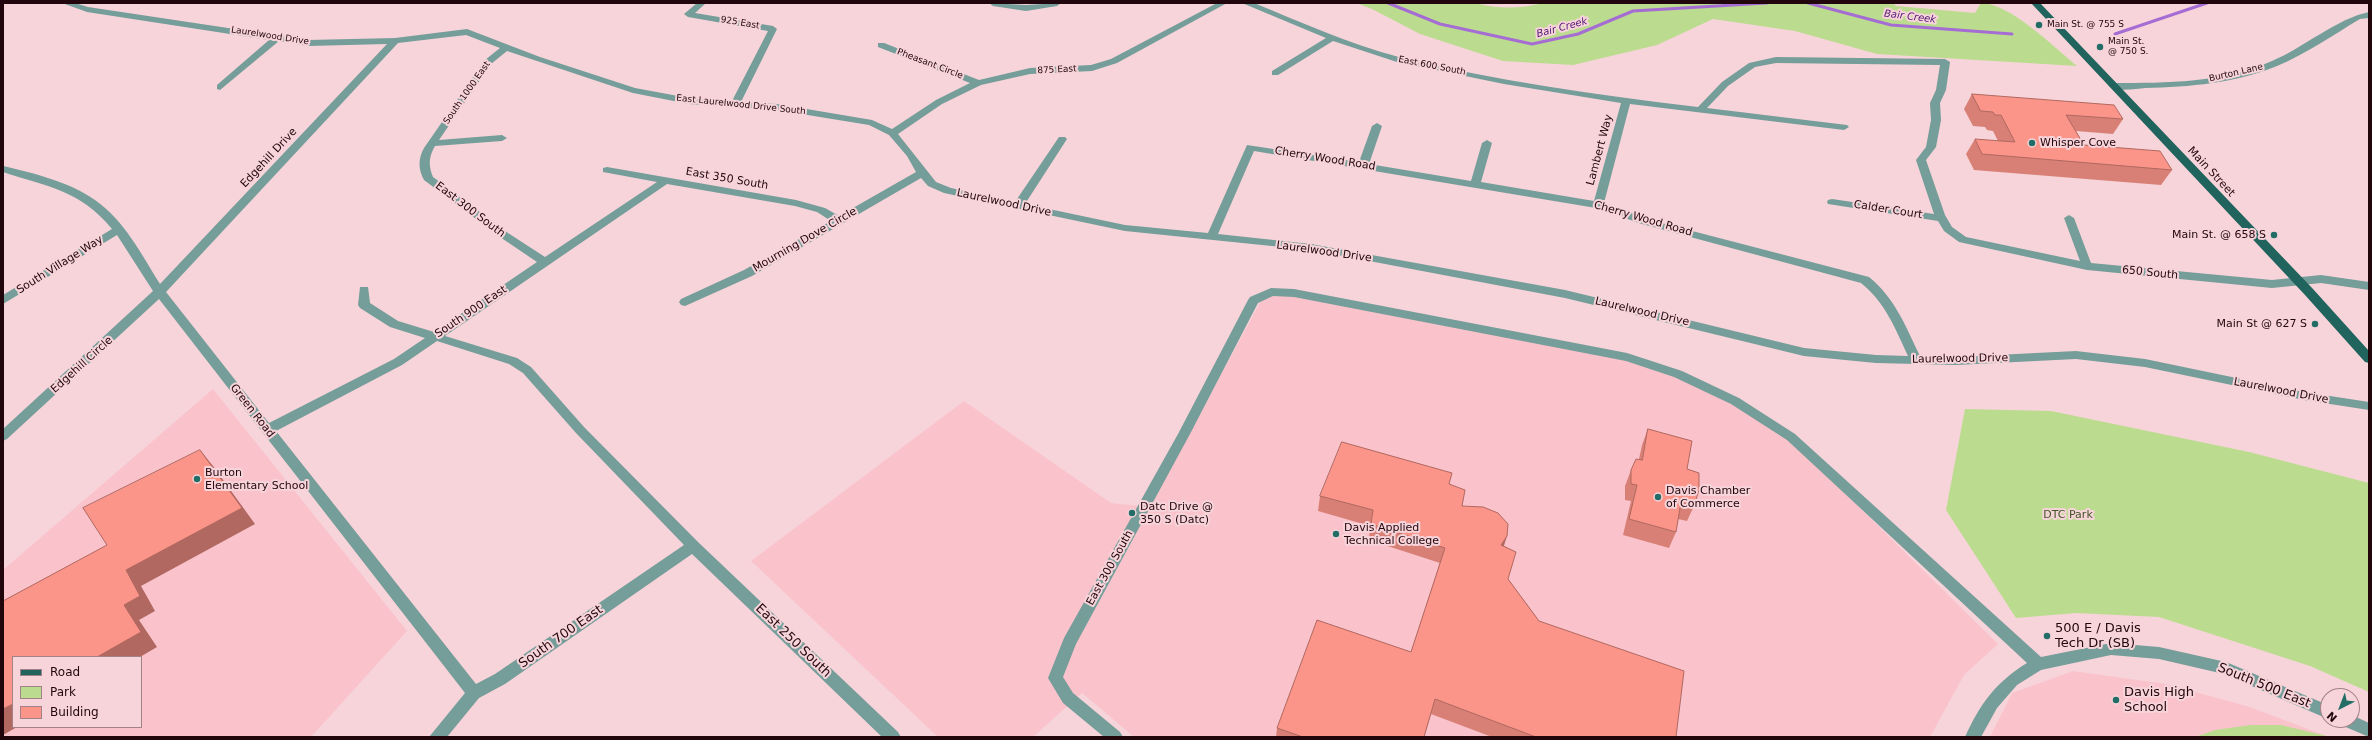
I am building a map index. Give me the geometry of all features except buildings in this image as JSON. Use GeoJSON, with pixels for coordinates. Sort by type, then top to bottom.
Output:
{"type":"FeatureCollection","features":[{"type":"Feature","properties":{"kind":"main road","name":"Main Street"},"geometry":{"type":"LineString","coordinates":[[2035,3],[2298,281],[2369,359]]}},
{"type":"Feature","properties":{"kind":"street","name":"Laurelwood Drive"},"geometry":{"type":"LineString","coordinates":[[66,3],[87,9],[278,37],[308,43],[334,44],[395,41],[466,32],[476,37]]}},
{"type":"Feature","properties":{"kind":"street","name":"925 East"},"geometry":{"type":"LineString","coordinates":[[702,3],[688,14],[773,29],[735,104]]}},
{"type":"Feature","properties":{"kind":"street"},"geometry":{"type":"LineString","coordinates":[[993,3],[1026,8],[1057,3]]}},
{"type":"Feature","properties":{"kind":"street","name":"875 East"},"geometry":{"type":"LineString","coordinates":[[892,133],[939,102],[978,83],[1030,71],[1092,68],[1114,61],[1223,3]]}},
{"type":"Feature","properties":{"kind":"street","name":"East 600 South"},"geometry":{"type":"LineString","coordinates":[[1246,3],[1332,38],[1397,59],[1504,81],[1626,101],[1844,127]]}},
{"type":"Feature","properties":{"kind":"street","name":"Burton Lane"},"geometry":{"type":"LineString","coordinates":[[2114,86],[2197,82],[2241,74],[2274,64],[2357,17],[2369,15]]}},
{"type":"Feature","properties":{"kind":"street"},"geometry":{"type":"LineString","coordinates":[[220,87],[278,37]]}},
{"type":"Feature","properties":{"kind":"street","name":"East Laurelwood Drive South"},"geometry":{"type":"LineString","coordinates":[[476,37],[633,90],[689,101],[777,107],[872,123],[892,133]]}},
{"type":"Feature","properties":{"kind":"street"},"geometry":{"type":"LineString","coordinates":[[1275,74],[1332,38]]}},
{"type":"Feature","properties":{"kind":"street","name":"Edgehill Drive"},"geometry":{"type":"LineString","coordinates":[[158,290],[223,225],[395,41]]}},
{"type":"Feature","properties":{"kind":"street","name":"Pheasant Circle"},"geometry":{"type":"LineString","coordinates":[[881,45],[978,83]]}},
{"type":"Feature","properties":{"kind":"street","name":"South 1000 East"},"geometry":{"type":"LineString","coordinates":[[432,143],[488,62],[506,48]]}},
{"type":"Feature","properties":{"kind":"street","name":"650 South"},"geometry":{"type":"LineString","coordinates":[[1701,109],[1725,84],[1752,65],[1776,60],[1945,62],[1941,90],[1935,103],[1936,120],[1932,147],[1921,160],[1925,176],[1943,219],[1949,229],[1963,240],[2087,266],[2272,284],[2321,279],[2369,286]]}},
{"type":"Feature","properties":{"kind":"street","name":"Lambert Way"},"geometry":{"type":"LineString","coordinates":[[1598,205],[1626,101]]}},
{"type":"Feature","properties":{"kind":"street"},"geometry":{"type":"LineString","coordinates":[[1363,166],[1377,126]]}},
{"type":"Feature","properties":{"kind":"street","name":"Laurelwood Drive"},"geometry":{"type":"LineString","coordinates":[[892,133],[911,155],[922,173],[932,184],[948,191],[1125,228],[1211,238],[1311,247],[1565,294],[1804,352],[1838,357],[1956,361],[2076,354],[2145,363],[2304,396],[2369,406]]}},
{"type":"Feature","properties":{"kind":"street"},"geometry":{"type":"LineString","coordinates":[[432,143],[502,138]]}},
{"type":"Feature","properties":{"kind":"street"},"geometry":{"type":"LineString","coordinates":[[1018,206],[1062,139]]}},
{"type":"Feature","properties":{"kind":"street","name":"East 300 South"},"geometry":{"type":"LineString","coordinates":[[432,143],[424,154],[423,168],[428,178],[504,235],[545,262]]}},
{"type":"Feature","properties":{"kind":"street"},"geometry":{"type":"LineString","coordinates":[[1474,184],[1487,143]]}},
{"type":"Feature","properties":{"kind":"street","name":"Cherry Wood Road"},"geometry":{"type":"LineString","coordinates":[[1211,238],[1251,147],[1598,205],[1646,222],[1865,280],[1875,287],[1889,305],[1916,360]]}},
{"type":"Feature","properties":{"kind":"street","name":"Green Road"},"geometry":{"type":"LineString","coordinates":[[3,169],[74,193],[99,207],[117,230],[158,290],[474,693]]}},
{"type":"Feature","properties":{"kind":"street","name":"East 350 South"},"geometry":{"type":"LineString","coordinates":[[607,170],[796,203],[821,210],[839,220]]}},
{"type":"Feature","properties":{"kind":"street","name":"Mourning Dove Circle"},"geometry":{"type":"LineString","coordinates":[[685,302],[748,273],[922,173]]}},
{"type":"Feature","properties":{"kind":"street","name":"South 900 East"},"geometry":{"type":"LineString","coordinates":[[267,430],[398,362],[666,180]]}},
{"type":"Feature","properties":{"kind":"street","name":"Calder Court"},"geometry":{"type":"LineString","coordinates":[[1832,202],[1943,219]]}},
{"type":"Feature","properties":{"kind":"street"},"geometry":{"type":"LineString","coordinates":[[2069,218],[2087,266]]}},
{"type":"Feature","properties":{"kind":"street","name":"South Village Way"},"geometry":{"type":"LineString","coordinates":[[3,300],[117,230]]}},
{"type":"Feature","properties":{"kind":"street","name":"Edgehill Circle"},"geometry":{"type":"LineString","coordinates":[[3,436],[137,314],[158,290]]}},
{"type":"Feature","properties":{"kind":"street"},"geometry":{"type":"LineString","coordinates":[[364,290],[364,305],[394,324],[434,337]]}},
{"type":"Feature","properties":{"kind":"street","name":"East 300 South"},"geometry":{"type":"LineString","coordinates":[[1115,737],[1068,698],[1055,678],[1069,642],[1184,434],[1254,300],[1271,292],[1294,293],[1588,349],[1650,364],[1735,401],[1791,437],[2038,664]]}},
{"type":"Feature","properties":{"kind":"street","name":"East 250 South"},"geometry":{"type":"LineString","coordinates":[[434,337],[513,361],[527,370],[580,430],[693,546],[892,737]]}},
{"type":"Feature","properties":{"kind":"street","name":"South 700 East"},"geometry":{"type":"LineString","coordinates":[[437,737],[474,693],[500,679],[693,546]]}},
{"type":"Feature","properties":{"kind":"street","name":"South 500 East"},"geometry":{"type":"LineString","coordinates":[[1973,737],[1992,703],[2012,680],[2038,664],[2111,649],[2159,653],[2226,668],[2320,709]]}},
{"type":"Feature","properties":{"kind":"shaded area","name":"Davis Applied Technical College"},"geometry":{"type":"Polygon","coordinates":[[[1276,293],[1526,338],[1669,370],[1728,400],[1795,444],[1998,644],[1964,675],[1930,737],[1134,737],[1082,693],[1033,737],[938,737],[751,561],[964,401],[1111,503],[1149,507],[1262,299],[1276,293]]]}},
{"type":"Feature","properties":{"kind":"shaded area","name":"Burton Elementary School"},"geometry":{"type":"Polygon","coordinates":[[[213,389],[407,631],[311,737],[3,737],[3,570],[213,389]]]}},
{"type":"Feature","properties":{"kind":"shaded area","name":"Davis High School"},"geometry":{"type":"Polygon","coordinates":[[[2073,671],[2166,684],[2250,707],[2329,737],[1990,737],[2012,693],[2073,671]]]}},
{"type":"Feature","properties":{"kind":"green space"},"geometry":{"type":"Polygon","coordinates":[[[1356,3],[1475,3],[1509,8],[1543,3],[1893,3],[1896,6],[1975,13],[1981,3],[1993,5],[2018,18],[2031,27],[2077,66],[1877,54],[1795,31],[1713,19],[1657,45],[1573,65],[1503,61],[1420,34],[1372,9],[1356,3]]]}},
{"type":"Feature","properties":{"kind":"green space","name":"DTC Park"},"geometry":{"type":"Polygon","coordinates":[[[1965,409],[2051,411],[2249,452],[2369,483],[2369,692],[2310,666],[2159,617],[2076,613],[2016,618],[1946,510],[1965,409]]]}},
{"type":"Feature","properties":{"kind":"green space"},"geometry":{"type":"Polygon","coordinates":[[[2251,725],[2281,725],[2331,737],[2195,737],[2215,730],[2251,725]]]}},
{"type":"Feature","properties":{"kind":"waterway","name":"Bair Creek"},"geometry":{"type":"LineString","coordinates":[[1388,3],[1440,24],[1532,44],[1578,34],[1633,11],[1767,3]]}},
{"type":"Feature","properties":{"kind":"waterway","name":"Bair Creek"},"geometry":{"type":"LineString","coordinates":[[1808,3],[1891,25],[2012,34]]}},
{"type":"Feature","properties":{"kind":"waterway","name":"Bair Creek"},"geometry":{"type":"LineString","coordinates":[[2115,34],[2207,3]]}},
{"type":"Feature","properties":{"kind":"place","name":"Main St. @ 755 S"},"geometry":{"type":"Point","coordinates":[2039,25]}},
{"type":"Feature","properties":{"kind":"place","name":"Main St. @ 750 S."},"geometry":{"type":"Point","coordinates":[2100,47]}},
{"type":"Feature","properties":{"kind":"place","name":"Whisper Cove"},"geometry":{"type":"Point","coordinates":[2032,143]}},
{"type":"Feature","properties":{"kind":"place","name":"Main St. @ 658 S"},"geometry":{"type":"Point","coordinates":[2274,235]}},
{"type":"Feature","properties":{"kind":"place","name":"Main St @ 627 S"},"geometry":{"type":"Point","coordinates":[2315,324]}},
{"type":"Feature","properties":{"kind":"place","name":"Burton Elementary School"},"geometry":{"type":"Point","coordinates":[197,479]}},
{"type":"Feature","properties":{"kind":"place","name":"Davis Chamber of Commerce"},"geometry":{"type":"Point","coordinates":[1658,497]}},
{"type":"Feature","properties":{"kind":"place","name":"Datc Drive @ 350 S (Datc)"},"geometry":{"type":"Point","coordinates":[1132,513]}},
{"type":"Feature","properties":{"kind":"place","name":"Davis Applied Technical College"},"geometry":{"type":"Point","coordinates":[1336,534]}},
{"type":"Feature","properties":{"kind":"place","name":"500 E / Davis Tech Dr (SB)"},"geometry":{"type":"Point","coordinates":[2047,636]}},
{"type":"Feature","properties":{"kind":"place","name":"Davis High School"},"geometry":{"type":"Point","coordinates":[2116,700]}}]}
